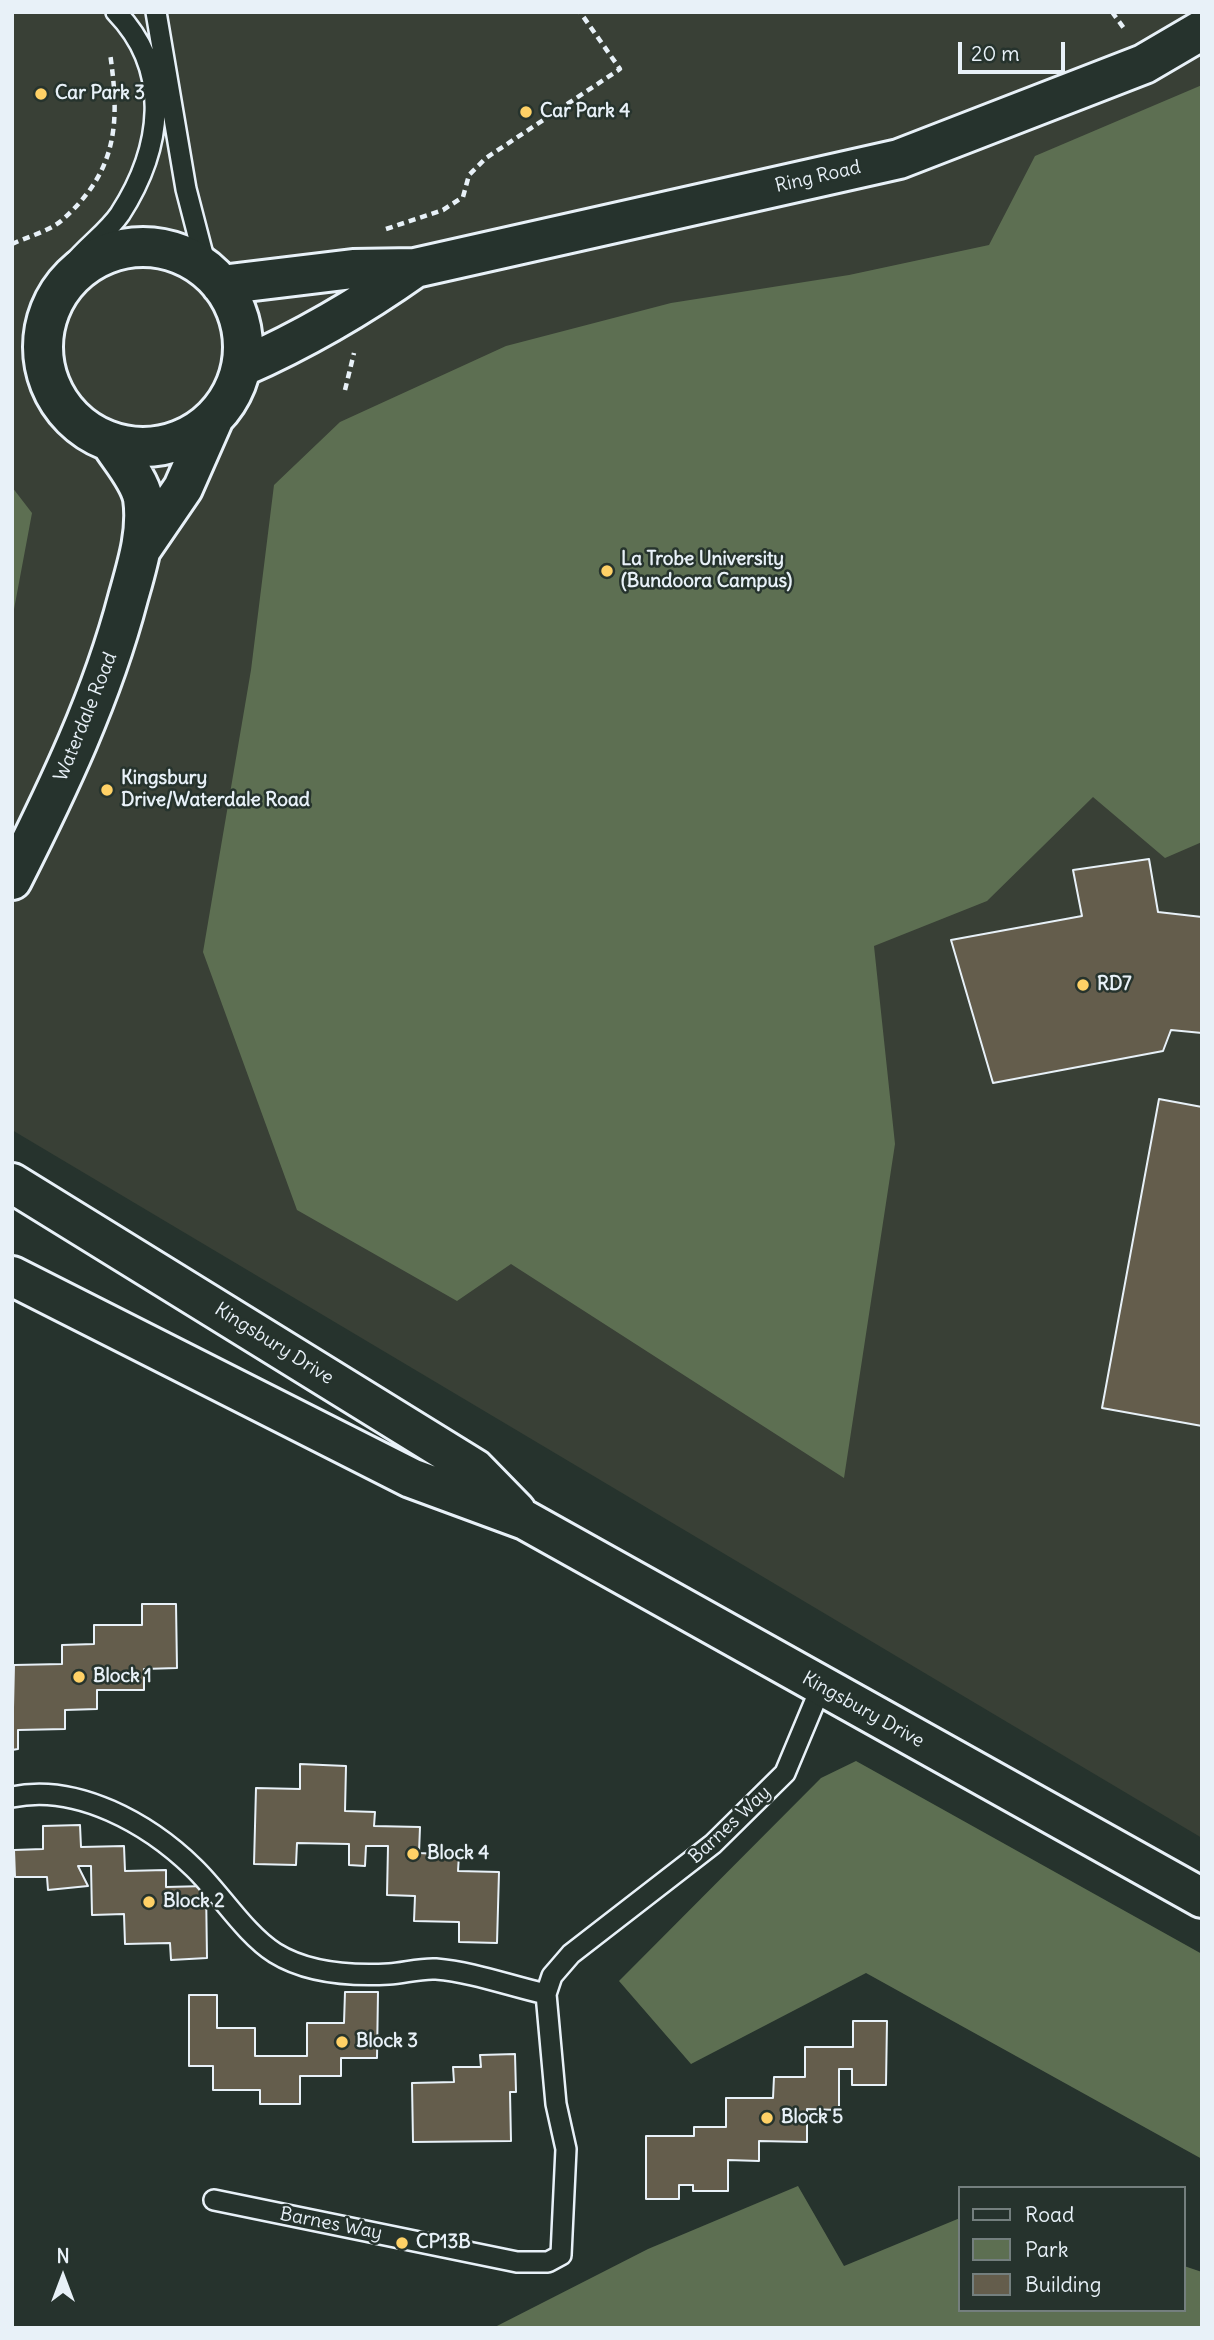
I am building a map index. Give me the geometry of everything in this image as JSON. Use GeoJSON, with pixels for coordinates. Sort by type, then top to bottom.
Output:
{"type":"FeatureCollection","features":[{"type":"Feature","properties":{"kind":"street","name":"Ring Road"},"geometry":{"type":"LineString","coordinates":[[214,278],[415,268],[898,159],[1144,64],[1202,30]]}},
{"type":"Feature","properties":{"kind":"street"},"geometry":{"type":"LineString","coordinates":[[129,248],[157,248],[183,256],[214,278],[236,310],[243,338],[242,367],[231,396],[213,420],[190,436],[165,445],[138,448],[111,443],[74,421],[50,387],[27,346],[44,327],[61,289],[79,269],[103,256],[129,248]]}},
{"type":"Feature","properties":{"kind":"street","name":"Ring Road"},"geometry":{"type":"LineString","coordinates":[[242,367],[284,349],[361,306],[415,268]]}},
{"type":"Feature","properties":{"kind":"street","name":"Waterdale Road"},"geometry":{"type":"LineString","coordinates":[[142,548],[183,488],[213,420]]}},
{"type":"Feature","properties":{"kind":"street","name":"Waterdale Road"},"geometry":{"type":"LineString","coordinates":[[12,880],[53,798],[111,663],[142,548],[140,489],[111,443]]}},
{"type":"Feature","properties":{"kind":"street","name":"Kingsbury Drive"},"geometry":{"type":"LineString","coordinates":[[12,1183],[475,1469],[525,1520]]}},
{"type":"Feature","properties":{"kind":"street","name":"Kingsbury Drive"},"geometry":{"type":"LineString","coordinates":[[12,1276],[411,1478],[525,1520],[1202,1898]]}},
{"type":"Feature","properties":{"kind":"lane"},"geometry":{"type":"LineString","coordinates":[[61,289],[71,266],[119,216],[145,167],[155,130],[150,63],[142,46],[116,12]]}},
{"type":"Feature","properties":{"kind":"lane"},"geometry":{"type":"LineString","coordinates":[[156,12],[186,189],[214,278]]}},
{"type":"Feature","properties":{"kind":"lane","name":"Barnes Way"},"geometry":{"type":"LineString","coordinates":[[214,2200],[517,2262],[548,2262],[561,2255],[566,2149],[556,2104],[546,1994],[552,1976],[571,1954],[713,1844],[785,1773],[821,1687]]}},
{"type":"Feature","properties":{"kind":"lane"},"geometry":{"type":"LineString","coordinates":[[12,1797],[31,1793],[65,1796],[101,1806],[162,1841],[194,1868],[274,1952],[317,1970],[386,1974],[436,1969],[546,1994]]}},
{"type":"Feature","properties":{"kind":"path"},"geometry":{"type":"LineString","coordinates":[[353,269],[352,252],[359,243],[379,231],[443,210],[463,197],[469,176],[486,158],[620,69],[580,12]]}},
{"type":"Feature","properties":{"kind":"path"},"geometry":{"type":"LineString","coordinates":[[12,244],[60,222],[96,180],[110,154],[117,103],[109,47]]}},
{"type":"Feature","properties":{"kind":"path"},"geometry":{"type":"LineString","coordinates":[[345,390],[357,340],[361,306]]}},
{"type":"Feature","properties":{"kind":"shaded area","name":"La Trobe University (Bundoora Campus)"},"geometry":{"type":"Polygon","coordinates":[[[12,12],[1202,12],[1202,1838],[12,1130],[12,12]]]}},
{"type":"Feature","properties":{"kind":"green space"},"geometry":{"type":"Polygon","coordinates":[[[1202,85],[1202,842],[1165,858],[1093,797],[987,901],[874,946],[895,1144],[844,1478],[511,1264],[457,1301],[297,1210],[203,952],[251,670],[274,485],[340,422],[506,346],[671,303],[849,275],[989,245],[1035,156],[1202,85]]]}},
{"type":"Feature","properties":{"kind":"green space"},"geometry":{"type":"Polygon","coordinates":[[[12,487],[32,513],[12,620],[12,487]]]}},
{"type":"Feature","properties":{"kind":"green space"},"geometry":{"type":"Polygon","coordinates":[[[856,1761],[1202,1954],[1202,2159],[866,1973],[691,2064],[619,1981],[821,1778],[856,1761]]]}},
{"type":"Feature","properties":{"kind":"green space"},"geometry":{"type":"Polygon","coordinates":[[[798,2186],[844,2266],[958,2219],[958,2312],[1186,2312],[1186,2267],[1202,2272],[1202,2328],[493,2328],[648,2249],[798,2186]]]}},
{"type":"Feature","properties":{"kind":"building","name":"RD7"},"geometry":{"type":"Polygon","coordinates":[[[1149,859],[1158,912],[1202,917],[1202,1033],[1171,1030],[1163,1051],[993,1083],[951,940],[1082,916],[1073,870],[1149,859]]]}},
{"type":"Feature","properties":{"kind":"building"},"geometry":{"type":"Polygon","coordinates":[[[1159,1099],[1202,1107],[1202,1426],[1102,1408],[1159,1099]]]}},
{"type":"Feature","properties":{"kind":"building","name":"Block 1"},"geometry":{"type":"Polygon","coordinates":[[[142,1604],[176,1604],[177,1668],[144,1669],[144,1690],[97,1690],[97,1709],[65,1710],[65,1729],[18,1730],[18,1749],[12,1750],[14,1665],[62,1664],[62,1645],[94,1644],[94,1625],[142,1625],[142,1604]]]}},
{"type":"Feature","properties":{"kind":"building","name":"Block 4"},"geometry":{"type":"Polygon","coordinates":[[[300,1764],[346,1766],[345,1811],[375,1812],[374,1826],[420,1827],[419,1853],[459,1855],[458,1871],[499,1872],[497,1943],[459,1942],[459,1922],[414,1921],[415,1896],[387,1895],[388,1846],[366,1846],[365,1866],[349,1865],[349,1844],[297,1843],[296,1865],[254,1864],[256,1788],[300,1789],[300,1764]]]}},
{"type":"Feature","properties":{"kind":"building","name":"Block 2"},"geometry":{"type":"Polygon","coordinates":[[[80,1825],[81,1847],[124,1846],[125,1871],[166,1870],[166,1887],[206,1886],[207,1958],[171,1960],[170,1943],[125,1944],[124,1914],[92,1915],[91,1866],[78,1866],[88,1886],[48,1890],[47,1877],[15,1877],[14,1850],[43,1849],[43,1826],[80,1825]]]}},
{"type":"Feature","properties":{"kind":"building","name":"Block 3"},"geometry":{"type":"Polygon","coordinates":[[[345,1992],[378,1992],[377,2058],[341,2058],[341,2076],[300,2076],[300,2104],[260,2104],[260,2090],[213,2090],[213,2066],[189,2066],[189,1995],[217,1995],[217,2028],[255,2028],[255,2056],[307,2056],[307,2023],[344,2023],[345,1992]]]}},
{"type":"Feature","properties":{"kind":"building","name":"Block 5"},"geometry":{"type":"Polygon","coordinates":[[[853,2021],[887,2021],[886,2085],[852,2085],[852,2069],[839,2069],[839,2110],[807,2109],[807,2142],[759,2141],[759,2161],[728,2160],[728,2191],[693,2191],[693,2185],[679,2185],[679,2199],[646,2199],[646,2136],[694,2136],[694,2127],[726,2127],[726,2098],[773,2098],[774,2077],[805,2077],[805,2047],[853,2047],[853,2021]]]}},
{"type":"Feature","properties":{"kind":"building","name":"Block 3"},"geometry":{"type":"Polygon","coordinates":[[[515,2054],[516,2092],[510,2092],[511,2141],[413,2142],[412,2083],[454,2082],[453,2067],[481,2067],[480,2055],[515,2054]]]}},
{"type":"Feature","properties":{"kind":"place","name":"Car Park 3"},"geometry":{"type":"Point","coordinates":[41,94]}},
{"type":"Feature","properties":{"kind":"place","name":"Car Park 4"},"geometry":{"type":"Point","coordinates":[526,112]}},
{"type":"Feature","properties":{"kind":"place","name":"La Trobe University (Bundoora Campus)"},"geometry":{"type":"Point","coordinates":[607,571]}},
{"type":"Feature","properties":{"kind":"place","name":"Kingsbury Drive/Waterdale Road"},"geometry":{"type":"Point","coordinates":[107,790]}},
{"type":"Feature","properties":{"kind":"place","name":"RD7"},"geometry":{"type":"Point","coordinates":[1083,985]}},
{"type":"Feature","properties":{"kind":"place","name":"Block 1"},"geometry":{"type":"Point","coordinates":[79,1677]}},
{"type":"Feature","properties":{"kind":"place","name":"Block 4"},"geometry":{"type":"Point","coordinates":[413,1854]}},
{"type":"Feature","properties":{"kind":"place","name":"Block 2"},"geometry":{"type":"Point","coordinates":[149,1902]}},
{"type":"Feature","properties":{"kind":"place","name":"Block 3"},"geometry":{"type":"Point","coordinates":[342,2042]}},
{"type":"Feature","properties":{"kind":"place","name":"Block 5"},"geometry":{"type":"Point","coordinates":[767,2118]}},
{"type":"Feature","properties":{"kind":"place","name":"CP13B"},"geometry":{"type":"Point","coordinates":[402,2243]}}]}
